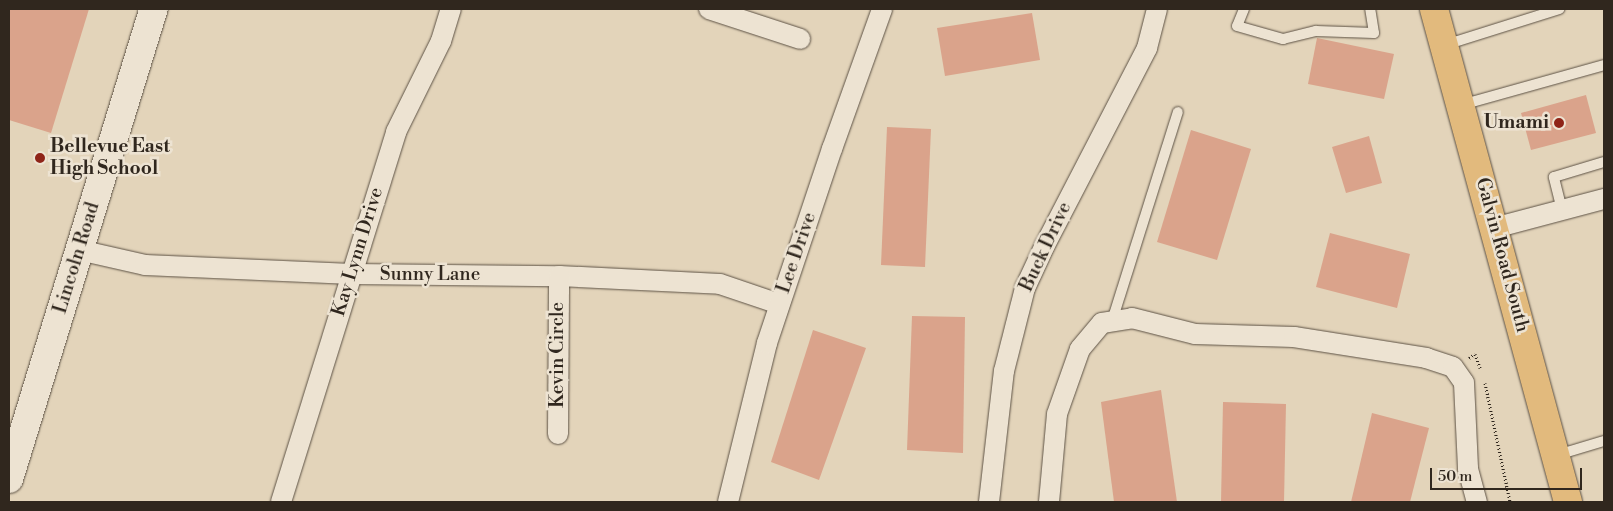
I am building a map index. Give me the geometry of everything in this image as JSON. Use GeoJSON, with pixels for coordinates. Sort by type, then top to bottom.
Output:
{"type":"FeatureCollection","features":[{"type":"Feature","properties":{"kind":"main road","name":"Lincoln Road"},"geometry":{"type":"LineString","coordinates":[[9,479],[154,9]]}},
{"type":"Feature","properties":{"kind":"main road","name":"Galvin Road South"},"geometry":{"type":"LineString","coordinates":[[1434,9],[1568,502]]}},
{"type":"Feature","properties":{"kind":"street","name":"Kay Lynn Drive"},"geometry":{"type":"LineString","coordinates":[[281,502],[396,132],[441,41],[451,9]]}},
{"type":"Feature","properties":{"kind":"street"},"geometry":{"type":"LineString","coordinates":[[709,9],[800,39]]}},
{"type":"Feature","properties":{"kind":"street","name":"Lee Drive"},"geometry":{"type":"LineString","coordinates":[[728,502],[767,343],[779,304],[882,9]]}},
{"type":"Feature","properties":{"kind":"street","name":"Buck Drive"},"geometry":{"type":"LineString","coordinates":[[989,502],[1004,371],[1025,288],[1044,245],[1147,48],[1157,9]]}},
{"type":"Feature","properties":{"kind":"street"},"geometry":{"type":"LineString","coordinates":[[1494,228],[1604,199]]}},
{"type":"Feature","properties":{"kind":"street","name":"Sunny Lane"},"geometry":{"type":"LineString","coordinates":[[79,250],[145,265],[352,274],[559,276],[720,284],[779,304]]}},
{"type":"Feature","properties":{"kind":"street","name":"Kevin Circle"},"geometry":{"type":"LineString","coordinates":[[558,434],[559,276]]}},
{"type":"Feature","properties":{"kind":"street"},"geometry":{"type":"LineString","coordinates":[[1049,502],[1057,414],[1080,349],[1102,323],[1132,318],[1195,334],[1294,337],[1426,358],[1453,367],[1464,382],[1468,470],[1477,502]]}},
{"type":"Feature","properties":{"kind":"lane"},"geometry":{"type":"LineString","coordinates":[[1244,9],[1237,26],[1283,39],[1316,31],[1374,33],[1370,9]]}},
{"type":"Feature","properties":{"kind":"lane"},"geometry":{"type":"LineString","coordinates":[[1444,45],[1559,9]]}},
{"type":"Feature","properties":{"kind":"lane"},"geometry":{"type":"LineString","coordinates":[[1460,105],[1604,65]]}},
{"type":"Feature","properties":{"kind":"lane"},"geometry":{"type":"LineString","coordinates":[[1112,321],[1178,112]]}},
{"type":"Feature","properties":{"kind":"lane"},"geometry":{"type":"LineString","coordinates":[[1562,210],[1554,177],[1604,162]]}},
{"type":"Feature","properties":{"kind":"lane"},"geometry":{"type":"LineString","coordinates":[[1555,456],[1604,441]]}},
{"type":"Feature","properties":{"kind":"path"},"geometry":{"type":"LineString","coordinates":[[1453,367],[1475,354],[1481,370]]}},
{"type":"Feature","properties":{"kind":"path"},"geometry":{"type":"LineString","coordinates":[[1484,379],[1491,403],[1510,502]]}},
{"type":"Feature","properties":{"kind":"building"},"geometry":{"type":"Polygon","coordinates":[[[10,9],[89,9],[51,133],[9,120],[10,9]]]}},
{"type":"Feature","properties":{"kind":"building"},"geometry":{"type":"Polygon","coordinates":[[[1032,13],[1040,60],[945,76],[937,28],[1032,13]]]}},
{"type":"Feature","properties":{"kind":"building"},"geometry":{"type":"Polygon","coordinates":[[[1317,38],[1394,54],[1384,99],[1308,84],[1317,38]]]}},
{"type":"Feature","properties":{"kind":"building","name":"Umami"},"geometry":{"type":"Polygon","coordinates":[[[1586,95],[1596,133],[1531,150],[1521,113],[1586,95]]]}},
{"type":"Feature","properties":{"kind":"building"},"geometry":{"type":"Polygon","coordinates":[[[887,127],[931,129],[925,267],[881,265],[887,127]]]}},
{"type":"Feature","properties":{"kind":"building"},"geometry":{"type":"Polygon","coordinates":[[[1191,130],[1251,149],[1217,260],[1157,242],[1191,130]]]}},
{"type":"Feature","properties":{"kind":"building"},"geometry":{"type":"Polygon","coordinates":[[[1369,136],[1382,183],[1346,193],[1332,147],[1369,136]]]}},
{"type":"Feature","properties":{"kind":"building"},"geometry":{"type":"Polygon","coordinates":[[[1330,233],[1410,254],[1397,308],[1316,287],[1330,233]]]}},
{"type":"Feature","properties":{"kind":"building"},"geometry":{"type":"Polygon","coordinates":[[[912,316],[965,317],[963,453],[907,450],[912,316]]]}},
{"type":"Feature","properties":{"kind":"building"},"geometry":{"type":"Polygon","coordinates":[[[813,330],[866,348],[819,480],[771,462],[813,330]]]}},
{"type":"Feature","properties":{"kind":"building"},"geometry":{"type":"Polygon","coordinates":[[[1161,390],[1177,502],[1114,502],[1101,402],[1161,390]]]}},
{"type":"Feature","properties":{"kind":"building"},"geometry":{"type":"Polygon","coordinates":[[[1223,402],[1286,404],[1284,502],[1221,502],[1223,402]]]}},
{"type":"Feature","properties":{"kind":"building"},"geometry":{"type":"Polygon","coordinates":[[[1372,413],[1429,428],[1410,502],[1351,502],[1372,413]]]}},
{"type":"Feature","properties":{"kind":"place","name":"Umami"},"geometry":{"type":"Point","coordinates":[1559,123]}},
{"type":"Feature","properties":{"kind":"place","name":"Bellevue East High School"},"geometry":{"type":"Point","coordinates":[40,158]}}]}
